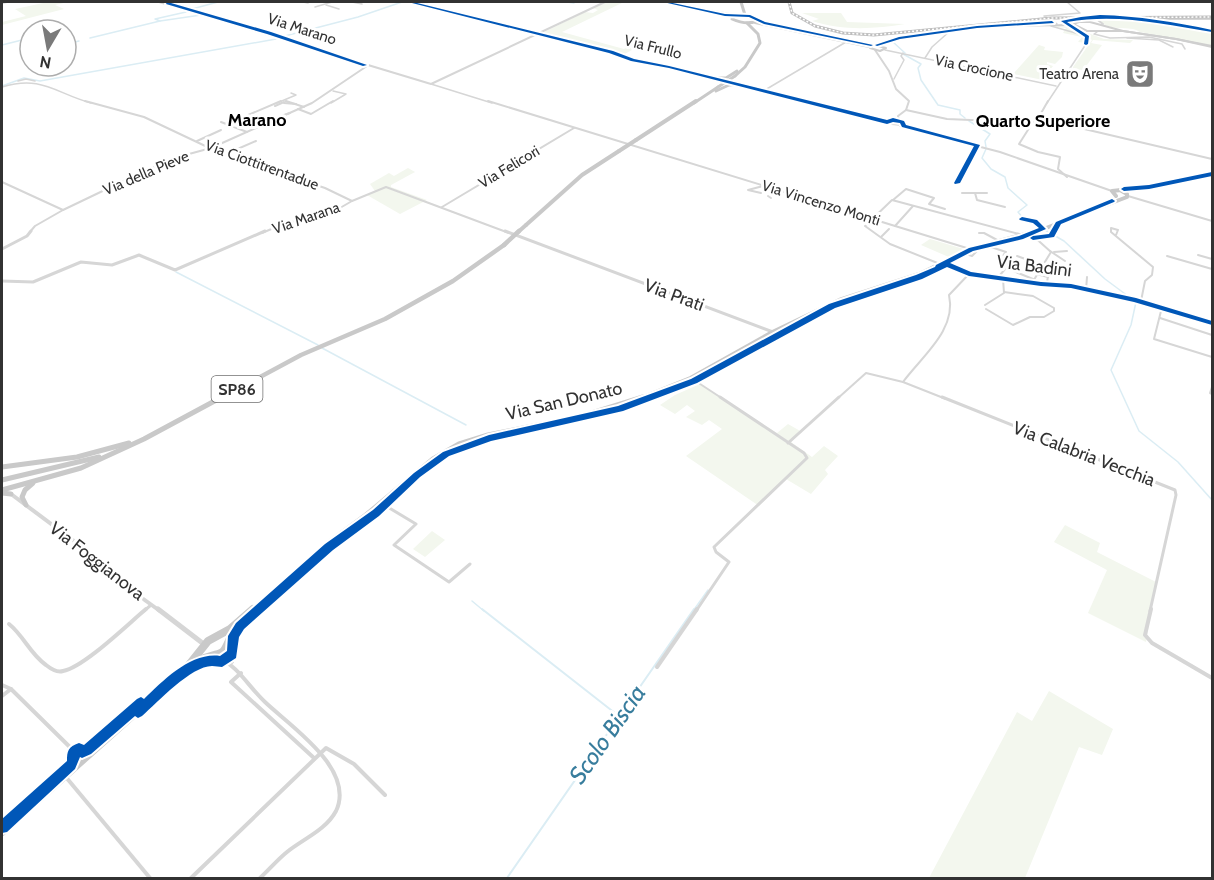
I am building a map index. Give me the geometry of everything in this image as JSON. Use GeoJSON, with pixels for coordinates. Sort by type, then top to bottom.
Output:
{"type":"FeatureCollection","features":[{"type":"Feature","properties":{"kind":"main road"},"geometry":{"type":"LineString","coordinates":[[701,98],[736,78],[760,43],[755,23],[743,12],[741,2]]}},
{"type":"Feature","properties":{"kind":"main road"},"geometry":{"type":"LineString","coordinates":[[735,16],[741,12],[741,2]]}},
{"type":"Feature","properties":{"kind":"main road"},"geometry":{"type":"LineString","coordinates":[[735,16],[747,15]]}},
{"type":"Feature","properties":{"kind":"main road"},"geometry":{"type":"LineString","coordinates":[[735,16],[734,20],[747,23],[764,23],[861,45],[885,47]]}},
{"type":"Feature","properties":{"kind":"main road"},"geometry":{"type":"LineString","coordinates":[[1006,25],[1059,25],[1085,20],[1111,29]]}},
{"type":"Feature","properties":{"kind":"main road"},"geometry":{"type":"LineString","coordinates":[[870,46],[879,53],[899,38],[1030,24],[1099,31],[1111,29],[1212,47]]}},
{"type":"Feature","properties":{"kind":"main road"},"geometry":{"type":"LineString","coordinates":[[701,98],[718,80],[726,79],[748,62]]}},
{"type":"Feature","properties":{"kind":"main road"},"geometry":{"type":"LineString","coordinates":[[736,78],[741,84]]}},
{"type":"Feature","properties":{"kind":"main road","name":"SP86"},"geometry":{"type":"LineString","coordinates":[[2,480],[81,462],[137,443],[320,347],[392,315],[453,281],[504,245],[582,175],[718,87],[736,78]]}},
{"type":"Feature","properties":{"kind":"main road"},"geometry":{"type":"LineString","coordinates":[[730,83],[741,84]]}},
{"type":"Feature","properties":{"kind":"main road"},"geometry":{"type":"LineString","coordinates":[[1113,194],[1120,190],[1149,187],[1212,174]]}},
{"type":"Feature","properties":{"kind":"main road"},"geometry":{"type":"LineString","coordinates":[[1126,195],[1126,191],[1132,188]]}},
{"type":"Feature","properties":{"kind":"main road"},"geometry":{"type":"LineString","coordinates":[[1120,190],[1126,195]]}},
{"type":"Feature","properties":{"kind":"main road"},"geometry":{"type":"LineString","coordinates":[[1113,194],[1126,195]]}},
{"type":"Feature","properties":{"kind":"main road","name":"Via San Donato"},"geometry":{"type":"LineString","coordinates":[[1112,201],[1113,194]]}},
{"type":"Feature","properties":{"kind":"main road","name":"Via San Donato"},"geometry":{"type":"LineString","coordinates":[[2,832],[205,651],[217,637],[238,624],[328,543],[434,459],[459,444],[488,435],[605,411],[690,378],[773,332],[840,300],[908,279],[963,253],[986,245],[1026,236],[1126,195]]}},
{"type":"Feature","properties":{"kind":"main road"},"geometry":{"type":"LineString","coordinates":[[2,467],[101,452],[156,433]]}},
{"type":"Feature","properties":{"kind":"main road"},"geometry":{"type":"LineString","coordinates":[[2,489],[81,468],[137,443]]}},
{"type":"Feature","properties":{"kind":"main road"},"geometry":{"type":"LineString","coordinates":[[26,505],[22,494],[38,480]]}},
{"type":"Feature","properties":{"kind":"main road"},"geometry":{"type":"LineString","coordinates":[[2,489],[11,494]]}},
{"type":"Feature","properties":{"kind":"main road","name":"Via San Donato"},"geometry":{"type":"LineString","coordinates":[[205,651],[218,656],[228,646],[238,624]]}},
{"type":"Feature","properties":{"kind":"main road"},"geometry":{"type":"LineString","coordinates":[[217,637],[228,646]]}},
{"type":"Feature","properties":{"kind":"street"},"geometry":{"type":"LineString","coordinates":[[2,3],[7,2]]}},
{"type":"Feature","properties":{"kind":"street","name":"Via Marano"},"geometry":{"type":"LineString","coordinates":[[159,2],[670,157]]}},
{"type":"Feature","properties":{"kind":"street"},"geometry":{"type":"LineString","coordinates":[[303,2],[308,3]]}},
{"type":"Feature","properties":{"kind":"street"},"geometry":{"type":"LineString","coordinates":[[315,7],[332,2]]}},
{"type":"Feature","properties":{"kind":"street"},"geometry":{"type":"LineString","coordinates":[[352,2],[363,3]]}},
{"type":"Feature","properties":{"kind":"street","name":"Via Frullo"},"geometry":{"type":"LineString","coordinates":[[410,2],[718,80]]}},
{"type":"Feature","properties":{"kind":"street"},"geometry":{"type":"LineString","coordinates":[[431,84],[605,2]]}},
{"type":"Feature","properties":{"kind":"street"},"geometry":{"type":"LineString","coordinates":[[665,2],[735,16]]}},
{"type":"Feature","properties":{"kind":"street"},"geometry":{"type":"LineString","coordinates":[[1059,25],[1045,16],[1079,12],[1067,2]]}},
{"type":"Feature","properties":{"kind":"street"},"geometry":{"type":"LineString","coordinates":[[324,4],[339,9]]}},
{"type":"Feature","properties":{"kind":"street"},"geometry":{"type":"LineString","coordinates":[[1068,177],[1058,169],[1060,157],[1018,144],[1088,41],[1086,36],[1063,22],[1077,19],[1094,22],[1094,19],[1212,19]]}},
{"type":"Feature","properties":{"kind":"street"},"geometry":{"type":"LineString","coordinates":[[1094,19],[1102,24]]}},
{"type":"Feature","properties":{"kind":"street"},"geometry":{"type":"LineString","coordinates":[[1149,20],[1212,31]]}},
{"type":"Feature","properties":{"kind":"street"},"geometry":{"type":"LineString","coordinates":[[1038,24],[1052,22]]}},
{"type":"Feature","properties":{"kind":"street"},"geometry":{"type":"LineString","coordinates":[[1030,24],[1062,27],[1086,36]]}},
{"type":"Feature","properties":{"kind":"street"},"geometry":{"type":"LineString","coordinates":[[1086,30],[1098,37],[1150,39],[1170,43],[1173,47]]}},
{"type":"Feature","properties":{"kind":"street"},"geometry":{"type":"LineString","coordinates":[[925,58],[932,46],[950,31]]}},
{"type":"Feature","properties":{"kind":"street"},"geometry":{"type":"LineString","coordinates":[[1099,31],[1094,34],[1107,38],[1149,36],[1177,42],[1185,46],[1185,49]]}},
{"type":"Feature","properties":{"kind":"street"},"geometry":{"type":"LineString","coordinates":[[1113,39],[1150,38],[1173,43],[1179,48]]}},
{"type":"Feature","properties":{"kind":"street"},"geometry":{"type":"LineString","coordinates":[[765,90],[847,41]]}},
{"type":"Feature","properties":{"kind":"street","name":"Via Crocione"},"geometry":{"type":"LineString","coordinates":[[885,47],[891,51],[1056,86]]}},
{"type":"Feature","properties":{"kind":"street"},"geometry":{"type":"LineString","coordinates":[[879,53],[880,62],[890,71],[896,89],[908,100],[906,110],[898,116],[896,123]]}},
{"type":"Feature","properties":{"kind":"street"},"geometry":{"type":"LineString","coordinates":[[894,79],[904,60],[901,56],[903,53]]}},
{"type":"Feature","properties":{"kind":"street","name":"Via della Pieve"},"geometry":{"type":"LineString","coordinates":[[2,249],[27,236],[35,226],[63,210],[174,158],[211,148],[304,107],[333,91],[349,76],[368,65]]}},
{"type":"Feature","properties":{"kind":"street"},"geometry":{"type":"LineString","coordinates":[[726,79],[730,83]]}},
{"type":"Feature","properties":{"kind":"street","name":"Via Ciottitrentadue"},"geometry":{"type":"LineString","coordinates":[[2,87],[11,84],[39,83],[78,99],[144,117],[225,155],[325,188],[352,201]]}},
{"type":"Feature","properties":{"kind":"street"},"geometry":{"type":"LineString","coordinates":[[741,84],[1000,152],[1113,194]]}},
{"type":"Feature","properties":{"kind":"street","name":"Via della Pieve"},"geometry":{"type":"LineString","coordinates":[[298,109],[311,114],[346,94],[333,91]]}},
{"type":"Feature","properties":{"kind":"street"},"geometry":{"type":"LineString","coordinates":[[275,106],[296,95],[291,93]]}},
{"type":"Feature","properties":{"kind":"street"},"geometry":{"type":"LineString","coordinates":[[227,124],[285,101],[304,107]]}},
{"type":"Feature","properties":{"kind":"street"},"geometry":{"type":"LineString","coordinates":[[906,110],[946,119],[1034,122],[1073,126],[1212,159]]}},
{"type":"Feature","properties":{"kind":"street"},"geometry":{"type":"LineString","coordinates":[[256,118],[267,122]]}},
{"type":"Feature","properties":{"kind":"street"},"geometry":{"type":"LineString","coordinates":[[221,122],[247,132]]}},
{"type":"Feature","properties":{"kind":"street","name":"Via Felicori"},"geometry":{"type":"LineString","coordinates":[[442,207],[575,127]]}},
{"type":"Feature","properties":{"kind":"street"},"geometry":{"type":"LineString","coordinates":[[197,141],[221,130]]}},
{"type":"Feature","properties":{"kind":"street"},"geometry":{"type":"LineString","coordinates":[[225,155],[256,141]]}},
{"type":"Feature","properties":{"kind":"street","name":"Via Vincenzo Monti"},"geometry":{"type":"LineString","coordinates":[[670,157],[974,250]]}},
{"type":"Feature","properties":{"kind":"street"},"geometry":{"type":"LineString","coordinates":[[2,182],[63,210]]}},
{"type":"Feature","properties":{"kind":"street"},"geometry":{"type":"LineString","coordinates":[[761,194],[748,190],[761,186],[771,188]]}},
{"type":"Feature","properties":{"kind":"street","name":"Via Marana"},"geometry":{"type":"LineString","coordinates":[[2,281],[33,282],[81,262],[112,265],[141,255],[174,270],[283,224],[333,212],[352,201],[387,188],[575,258]]}},
{"type":"Feature","properties":{"kind":"street"},"geometry":{"type":"LineString","coordinates":[[771,198],[768,196],[777,190]]}},
{"type":"Feature","properties":{"kind":"street"},"geometry":{"type":"LineString","coordinates":[[889,229],[881,237],[865,226],[903,190],[934,198],[929,204],[945,209]]}},
{"type":"Feature","properties":{"kind":"street"},"geometry":{"type":"LineString","coordinates":[[975,193],[977,200],[1005,207]]}},
{"type":"Feature","properties":{"kind":"street"},"geometry":{"type":"LineString","coordinates":[[962,194],[987,193]]}},
{"type":"Feature","properties":{"kind":"street"},"geometry":{"type":"LineString","coordinates":[[1126,195],[1212,221]]}},
{"type":"Feature","properties":{"kind":"street"},"geometry":{"type":"LineString","coordinates":[[893,200],[1026,236],[1065,261]]}},
{"type":"Feature","properties":{"kind":"street"},"geometry":{"type":"LineString","coordinates":[[895,226],[913,206]]}},
{"type":"Feature","properties":{"kind":"street"},"geometry":{"type":"LineString","coordinates":[[1022,219],[1035,221],[1042,228]]}},
{"type":"Feature","properties":{"kind":"street","name":"Via San Donato"},"geometry":{"type":"LineString","coordinates":[[1026,236],[1052,236],[1058,223]]}},
{"type":"Feature","properties":{"kind":"street"},"geometry":{"type":"LineString","coordinates":[[979,233],[984,233],[1001,242]]}},
{"type":"Feature","properties":{"kind":"street"},"geometry":{"type":"LineString","coordinates":[[1116,235],[1153,267],[1152,275],[1145,281],[1141,301]]}},
{"type":"Feature","properties":{"kind":"street","name":"Via Badini"},"geometry":{"type":"LineString","coordinates":[[881,237],[890,244],[969,274],[1032,283],[1067,285],[1134,299],[1212,323]]}},
{"type":"Feature","properties":{"kind":"street"},"geometry":{"type":"LineString","coordinates":[[986,245],[1006,252],[1001,258]]}},
{"type":"Feature","properties":{"kind":"street"},"geometry":{"type":"LineString","coordinates":[[1032,283],[1052,252],[1067,250]]}},
{"type":"Feature","properties":{"kind":"street"},"geometry":{"type":"LineString","coordinates":[[1198,255],[1212,260]]}},
{"type":"Feature","properties":{"kind":"street"},"geometry":{"type":"LineString","coordinates":[[1017,256],[1042,265]]}},
{"type":"Feature","properties":{"kind":"street"},"geometry":{"type":"LineString","coordinates":[[1167,256],[1212,269]]}},
{"type":"Feature","properties":{"kind":"street","name":"Via Prati"},"geometry":{"type":"LineString","coordinates":[[575,258],[773,332]]}},
{"type":"Feature","properties":{"kind":"street"},"geometry":{"type":"LineString","coordinates":[[1047,283],[1049,267]]}},
{"type":"Feature","properties":{"kind":"street"},"geometry":{"type":"LineString","coordinates":[[1000,276],[1006,268],[1033,279]]}},
{"type":"Feature","properties":{"kind":"street"},"geometry":{"type":"LineString","coordinates":[[788,443],[866,373],[903,382],[946,327],[953,307],[949,295],[969,274]]}},
{"type":"Feature","properties":{"kind":"street"},"geometry":{"type":"LineString","coordinates":[[1036,274],[1048,277]]}},
{"type":"Feature","properties":{"kind":"street","name":"Via Badini"},"geometry":{"type":"LineString","coordinates":[[1086,290],[1087,277]]}},
{"type":"Feature","properties":{"kind":"street"},"geometry":{"type":"LineString","coordinates":[[985,305],[1004,292],[1003,279]]}},
{"type":"Feature","properties":{"kind":"street"},"geometry":{"type":"LineString","coordinates":[[986,309],[1013,326],[1030,317],[1044,317],[1054,311],[1054,308],[1033,296],[1004,292]]}},
{"type":"Feature","properties":{"kind":"street"},"geometry":{"type":"LineString","coordinates":[[1162,307],[1154,339],[1212,357]]}},
{"type":"Feature","properties":{"kind":"street"},"geometry":{"type":"LineString","coordinates":[[1159,318],[1212,335]]}},
{"type":"Feature","properties":{"kind":"street"},"geometry":{"type":"LineString","coordinates":[[657,667],[729,562],[716,552],[714,547],[807,458],[690,378]]}},
{"type":"Feature","properties":{"kind":"street","name":"Via Calabria Vecchia"},"geometry":{"type":"LineString","coordinates":[[903,382],[1175,490],[1176,495],[1145,635],[1152,643],[1212,678]]}},
{"type":"Feature","properties":{"kind":"street"},"geometry":{"type":"LineString","coordinates":[[1211,394],[1212,387]]}},
{"type":"Feature","properties":{"kind":"street","name":"Via Foggianova"},"geometry":{"type":"LineString","coordinates":[[11,494],[86,550],[110,575],[152,604],[175,624],[194,635],[217,637]]}},
{"type":"Feature","properties":{"kind":"street"},"geometry":{"type":"LineString","coordinates":[[381,503],[416,524],[394,545],[449,582],[470,564]]}},
{"type":"Feature","properties":{"kind":"street"},"geometry":{"type":"LineString","coordinates":[[9,624],[19,632],[19,638],[23,643],[47,667],[58,672],[78,665],[152,604]]}},
{"type":"Feature","properties":{"kind":"street","name":"Via Foggianova"},"geometry":{"type":"LineString","coordinates":[[194,635],[205,651]]}},
{"type":"Feature","properties":{"kind":"street"},"geometry":{"type":"LineString","coordinates":[[228,646],[232,664]]}},
{"type":"Feature","properties":{"kind":"street"},"geometry":{"type":"LineString","coordinates":[[218,656],[241,672],[262,700],[320,752],[339,785],[340,799],[336,811],[326,823],[285,854],[260,879]]}},
{"type":"Feature","properties":{"kind":"street"},"geometry":{"type":"LineString","coordinates":[[241,672],[231,682],[314,758]]}},
{"type":"Feature","properties":{"kind":"street"},"geometry":{"type":"LineString","coordinates":[[2,685],[11,689],[82,759]]}},
{"type":"Feature","properties":{"kind":"street"},"geometry":{"type":"LineString","coordinates":[[2,696],[11,689]]}},
{"type":"Feature","properties":{"kind":"street"},"geometry":{"type":"LineString","coordinates":[[191,879],[326,748],[354,764],[386,795]]}},
{"type":"Feature","properties":{"kind":"street"},"geometry":{"type":"LineString","coordinates":[[65,776],[150,879]]}},
{"type":"Feature","properties":{"kind":"shaded area"},"geometry":{"type":"Polygon","coordinates":[[[48,2],[68,2],[55,5],[64,9],[29,18],[18,18],[26,16],[15,9],[48,2]]]}},
{"type":"Feature","properties":{"kind":"shaded area"},"geometry":{"type":"Polygon","coordinates":[[[608,2],[624,2],[562,32],[624,49],[631,45],[637,47],[623,55],[566,40],[568,38],[542,33],[585,12],[593,13],[598,10],[593,8],[608,2]]]}},
{"type":"Feature","properties":{"kind":"shaded area"},"geometry":{"type":"Polygon","coordinates":[[[802,13],[841,13],[847,22],[905,24],[847,28],[812,21],[819,19],[802,13]]]}},
{"type":"Feature","properties":{"kind":"shaded area"},"geometry":{"type":"Polygon","coordinates":[[[18,18],[18,21],[2,25],[2,22],[18,18]]]}},
{"type":"Feature","properties":{"kind":"shaded area"},"geometry":{"type":"Polygon","coordinates":[[[1097,18],[1151,21],[1212,31],[1212,46],[1107,26],[1097,18]]]}},
{"type":"Feature","properties":{"kind":"shaded area"},"geometry":{"type":"Polygon","coordinates":[[[1040,25],[1072,27],[1104,39],[1133,40],[1130,43],[1093,40],[1091,43],[1102,45],[1083,70],[1073,69],[1092,40],[1078,32],[1087,39],[1086,43],[1078,42],[1082,37],[1063,33],[1066,28],[1040,25]]]}},
{"type":"Feature","properties":{"kind":"shaded area"},"geometry":{"type":"Polygon","coordinates":[[[1039,45],[1045,47],[1044,50],[1063,52],[1062,57],[1055,64],[1047,62],[1053,66],[1043,80],[1013,74],[1039,45]]]}},
{"type":"Feature","properties":{"kind":"shaded area"},"geometry":{"type":"Polygon","coordinates":[[[408,168],[415,172],[391,187],[427,200],[400,214],[367,195],[375,191],[370,184],[389,173],[394,176],[408,168]]]}},
{"type":"Feature","properties":{"kind":"shaded area"},"geometry":{"type":"Polygon","coordinates":[[[930,239],[967,250],[951,258],[921,245],[930,239]]]}},
{"type":"Feature","properties":{"kind":"shaded area"},"geometry":{"type":"Polygon","coordinates":[[[700,384],[777,433],[788,424],[802,432],[791,442],[812,457],[824,446],[838,456],[825,470],[828,474],[811,494],[786,479],[759,506],[686,456],[722,429],[709,420],[702,425],[686,417],[695,411],[687,405],[675,414],[660,405],[675,395],[700,384]]]}},
{"type":"Feature","properties":{"kind":"shaded area"},"geometry":{"type":"Polygon","coordinates":[[[1065,525],[1100,543],[1097,552],[1156,582],[1146,642],[1088,613],[1107,570],[1054,542],[1065,525]]]}},
{"type":"Feature","properties":{"kind":"shaded area"},"geometry":{"type":"Polygon","coordinates":[[[432,531],[445,540],[425,557],[413,549],[432,531]]]}},
{"type":"Feature","properties":{"kind":"shaded area"},"geometry":{"type":"Polygon","coordinates":[[[1049,691],[1113,729],[1102,755],[1079,747],[1025,878],[929,878],[1017,712],[1032,721],[1049,691]]]}},
{"type":"Feature","properties":{"kind":"waterway"},"geometry":{"type":"LineString","coordinates":[[192,9],[218,2]]}},
{"type":"Feature","properties":{"kind":"waterway"},"geometry":{"type":"LineString","coordinates":[[281,37],[358,17],[402,2]]}},
{"type":"Feature","properties":{"kind":"waterway"},"geometry":{"type":"LineString","coordinates":[[413,2],[422,4],[429,2]]}},
{"type":"Feature","properties":{"kind":"waterway"},"geometry":{"type":"LineString","coordinates":[[567,2],[574,3]]}},
{"type":"Feature","properties":{"kind":"waterway"},"geometry":{"type":"LineString","coordinates":[[191,10],[214,17]]}},
{"type":"Feature","properties":{"kind":"waterway"},"geometry":{"type":"LineString","coordinates":[[160,21],[155,19],[186,12]]}},
{"type":"Feature","properties":{"kind":"waterway"},"geometry":{"type":"LineString","coordinates":[[160,21],[201,15]]}},
{"type":"Feature","properties":{"kind":"waterway"},"geometry":{"type":"LineString","coordinates":[[90,38],[160,21]]}},
{"type":"Feature","properties":{"kind":"waterway"},"geometry":{"type":"LineString","coordinates":[[227,21],[244,26]]}},
{"type":"Feature","properties":{"kind":"waterway"},"geometry":{"type":"LineString","coordinates":[[2,86],[24,78],[40,81],[276,39]]}},
{"type":"Feature","properties":{"kind":"waterway"},"geometry":{"type":"LineString","coordinates":[[2,45],[18,41]]}},
{"type":"Feature","properties":{"kind":"waterway"},"geometry":{"type":"LineString","coordinates":[[893,42],[905,53]]}},
{"type":"Feature","properties":{"kind":"waterway"},"geometry":{"type":"LineString","coordinates":[[903,54],[921,64],[918,68],[921,80],[938,105],[960,110],[960,114],[965,118]]}},
{"type":"Feature","properties":{"kind":"waterway"},"geometry":{"type":"LineString","coordinates":[[969,121],[990,134],[985,141],[986,147]]}},
{"type":"Feature","properties":{"kind":"waterway"},"geometry":{"type":"LineString","coordinates":[[986,149],[982,158],[991,169],[1005,177],[1008,188],[1027,205],[1018,212],[1023,218]]}},
{"type":"Feature","properties":{"kind":"waterway"},"geometry":{"type":"LineString","coordinates":[[1045,230],[1064,241],[1105,279],[1136,302],[1131,325],[1111,370],[1139,431],[1178,462],[1212,500]]}},
{"type":"Feature","properties":{"kind":"waterway"},"geometry":{"type":"LineString","coordinates":[[176,272],[318,345]]}},
{"type":"Feature","properties":{"kind":"waterway"},"geometry":{"type":"LineString","coordinates":[[322,348],[466,425]]}},
{"type":"Feature","properties":{"kind":"waterway","name":"Scolo Biscia"},"geometry":{"type":"LineString","coordinates":[[693,611],[708,590]]}},
{"type":"Feature","properties":{"kind":"waterway"},"geometry":{"type":"LineString","coordinates":[[472,601],[484,611]]}},
{"type":"Feature","properties":{"kind":"waterway"},"geometry":{"type":"LineString","coordinates":[[482,609],[619,716]]}},
{"type":"Feature","properties":{"kind":"waterway","name":"Scolo Biscia"},"geometry":{"type":"LineString","coordinates":[[619,716],[694,609]]}},
{"type":"Feature","properties":{"kind":"waterway","name":"Scolo Biscia"},"geometry":{"type":"LineString","coordinates":[[507,878],[619,716]]}},
{"type":"Feature","properties":{"kind":"railway"},"geometry":{"type":"LineString","coordinates":[[789,2],[792,13],[815,26],[843,33],[874,35],[1052,18],[1212,17]]}},
{"type":"Feature","properties":{"kind":"cycle path"},"geometry":{"type":"LineString","coordinates":[[170,2],[167,3],[269,33],[365,65]]}},
{"type":"Feature","properties":{"kind":"cycle path"},"geometry":{"type":"LineString","coordinates":[[410,2],[611,52],[633,60],[887,122],[893,120],[902,122],[904,126],[977,145],[957,183]]}},
{"type":"Feature","properties":{"kind":"cycle path"},"geometry":{"type":"LineString","coordinates":[[665,2],[725,15],[750,16],[764,23],[871,45]]}},
{"type":"Feature","properties":{"kind":"cycle path"},"geometry":{"type":"LineString","coordinates":[[1086,44],[1087,37],[1063,21],[1100,17],[1138,18],[1212,31]]}},
{"type":"Feature","properties":{"kind":"cycle path"},"geometry":{"type":"LineString","coordinates":[[877,45],[899,38],[977,27],[1052,22]]}},
{"type":"Feature","properties":{"kind":"cycle path"},"geometry":{"type":"LineString","coordinates":[[1124,189],[1149,187],[1212,174]]}},
{"type":"Feature","properties":{"kind":"cycle path"},"geometry":{"type":"LineString","coordinates":[[1033,238],[1052,236],[1058,223],[1112,201]]}},
{"type":"Feature","properties":{"kind":"cycle path"},"geometry":{"type":"LineString","coordinates":[[938,266],[971,249],[1021,238],[1043,229],[1035,221],[1022,219]]}},
{"type":"Feature","properties":{"kind":"cycle path"},"geometry":{"type":"LineString","coordinates":[[945,263],[969,274],[1071,286],[1136,300],[1212,323]]}},
{"type":"Feature","properties":{"kind":"cycle path"},"geometry":{"type":"LineString","coordinates":[[134,709],[138,712],[166,686],[189,669],[212,660],[222,662],[232,654],[234,636],[240,626],[329,547],[376,513],[417,475],[446,454],[489,438],[620,409],[694,381],[832,306],[919,277],[947,264]]}},
{"type":"Feature","properties":{"kind":"cycle path"},"geometry":{"type":"LineString","coordinates":[[2,827],[71,765],[74,758],[72,755],[79,749],[82,752],[87,750],[141,703]]}},
{"type":"Feature","properties":{"kind":"place","name":"Teatro Arena"},"geometry":{"type":"Point","coordinates":[1140,74]}},
{"type":"Feature","properties":{"kind":"district","name":"Marano"},"geometry":{"type":"Point","coordinates":[257,120]}},
{"type":"Feature","properties":{"kind":"district","name":"Quarto Superiore"},"geometry":{"type":"Point","coordinates":[1043,121]}}]}
